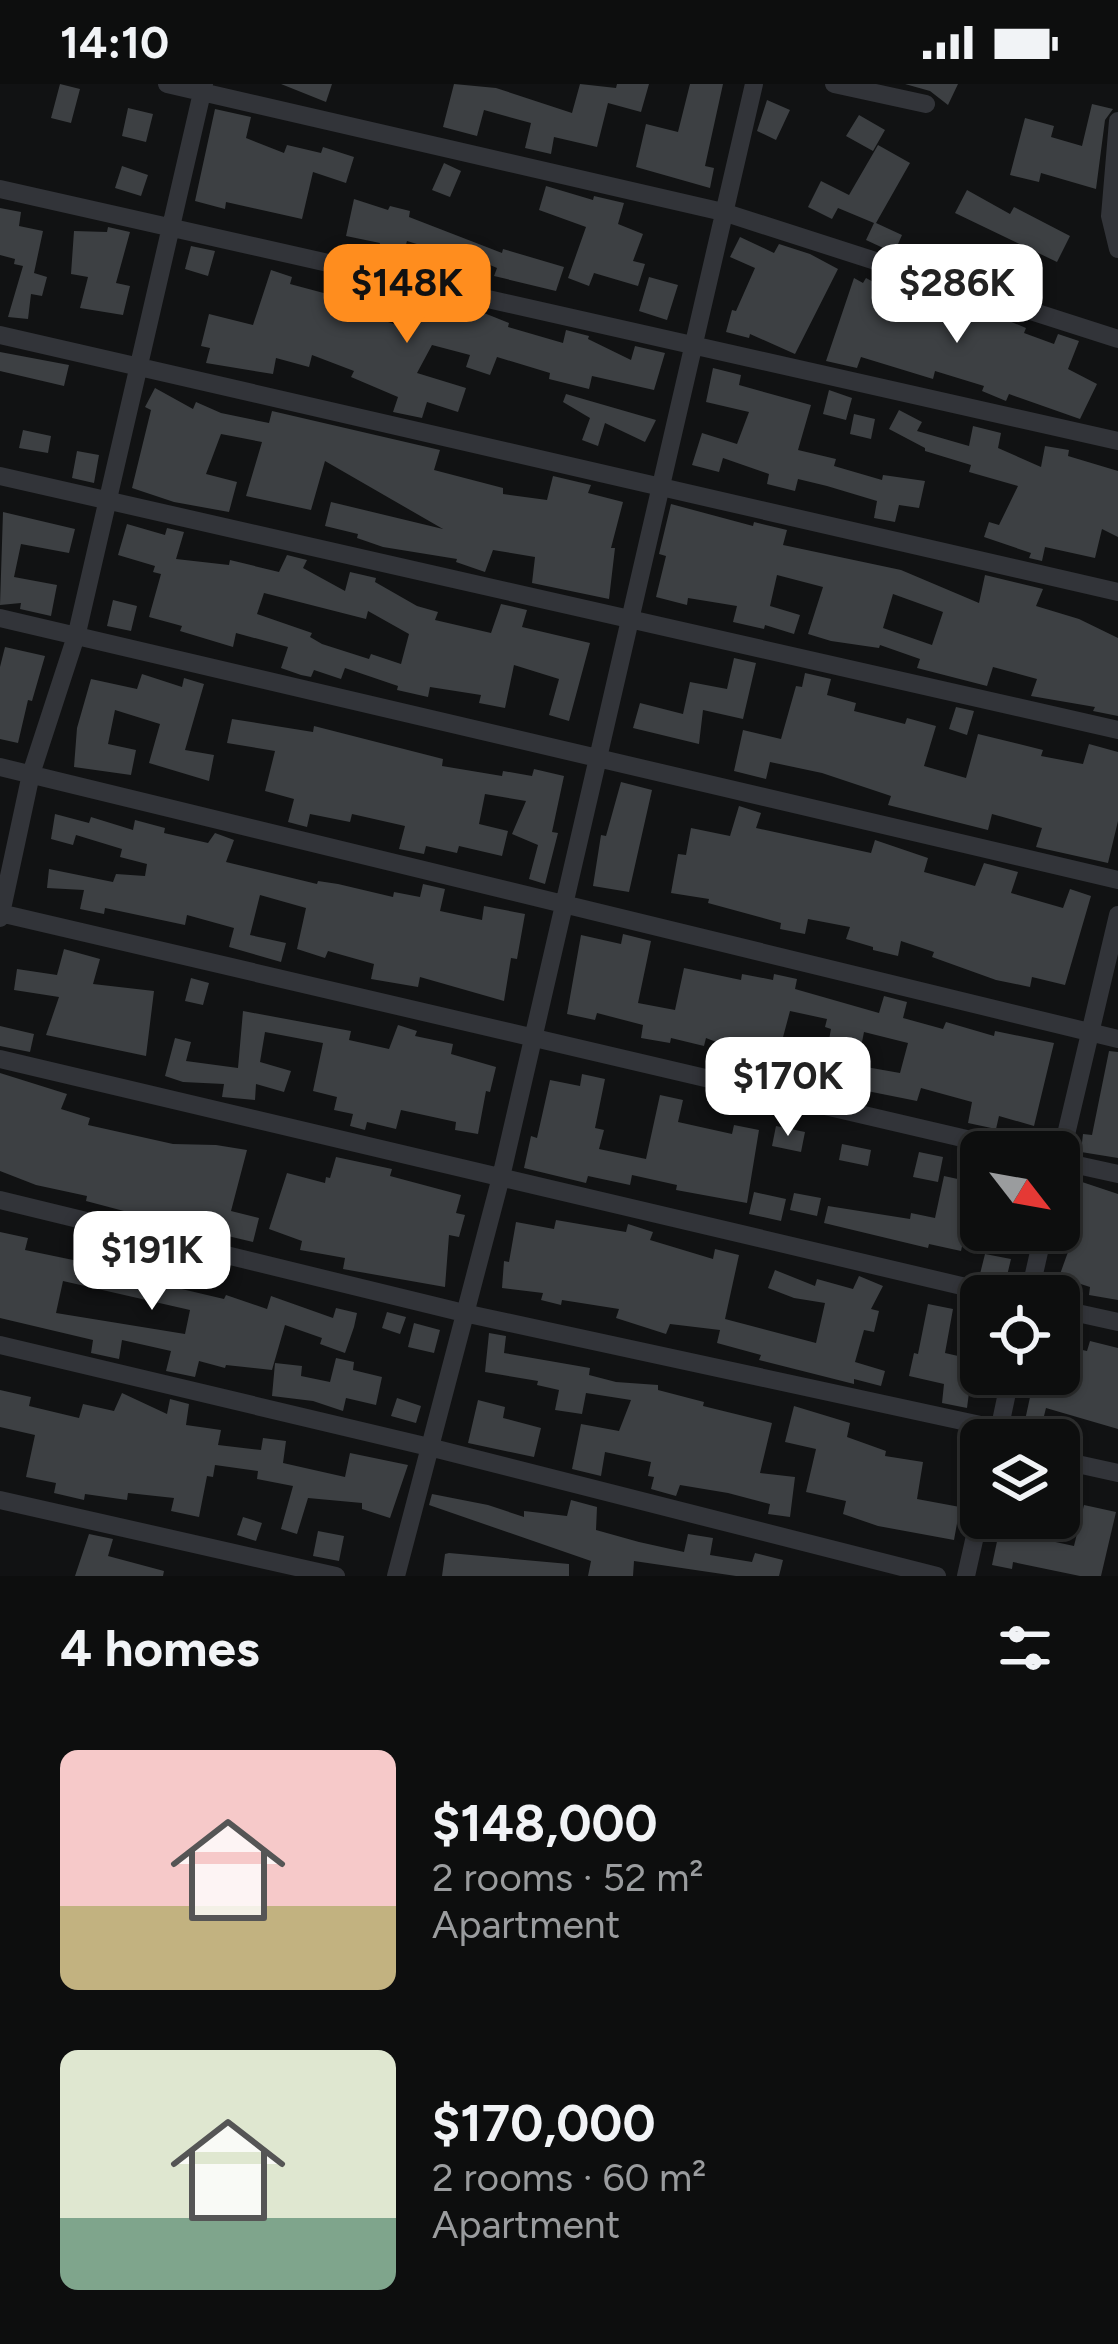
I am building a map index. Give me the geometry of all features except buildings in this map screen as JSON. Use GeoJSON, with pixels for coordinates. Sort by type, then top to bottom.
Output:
{"type":"FeatureCollection","features":[{"type":"Feature","properties":{"kind":"street"},"geometry":{"type":"LineString","coordinates":[[167,84],[203,88],[723,212],[1118,339]]}},
{"type":"Feature","properties":{"kind":"street"},"geometry":{"type":"LineString","coordinates":[[396,1576],[501,1177],[754,84]]}},
{"type":"Feature","properties":{"kind":"street"},"geometry":{"type":"LineString","coordinates":[[834,84],[926,104]]}},
{"type":"Feature","properties":{"kind":"street"},"geometry":{"type":"LineString","coordinates":[[203,88],[76,633],[31,774],[0,915],[960,1137]]}},
{"type":"Feature","properties":{"kind":"street"},"geometry":{"type":"LineString","coordinates":[[1118,122],[1110,216],[1118,249]]}},
{"type":"Feature","properties":{"kind":"street"},"geometry":{"type":"LineString","coordinates":[[0,189],[1118,441]]}},
{"type":"Feature","properties":{"kind":"street"},"geometry":{"type":"LineString","coordinates":[[0,335],[1118,592]]}},
{"type":"Feature","properties":{"kind":"street"},"geometry":{"type":"LineString","coordinates":[[0,476],[1118,730]]}},
{"type":"Feature","properties":{"kind":"street"},"geometry":{"type":"LineString","coordinates":[[0,618],[1118,880]]}},
{"type":"Feature","properties":{"kind":"street"},"geometry":{"type":"LineString","coordinates":[[0,767],[1118,1039]]}},
{"type":"Feature","properties":{"kind":"street"},"geometry":{"type":"LineString","coordinates":[[1066,1131],[1118,915]]}},
{"type":"Feature","properties":{"kind":"street"},"geometry":{"type":"LineString","coordinates":[[0,1059],[960,1286]]}},
{"type":"Feature","properties":{"kind":"street"},"geometry":{"type":"LineString","coordinates":[[1080,1166],[1118,1174]]}},
{"type":"Feature","properties":{"kind":"street"},"geometry":{"type":"LineString","coordinates":[[0,1200],[464,1313],[960,1425]]}},
{"type":"Feature","properties":{"kind":"street"},"geometry":{"type":"LineString","coordinates":[[1080,1314],[1118,1322]]}},
{"type":"Feature","properties":{"kind":"street"},"geometry":{"type":"LineString","coordinates":[[0,1345],[937,1576]]}},
{"type":"Feature","properties":{"kind":"street"},"geometry":{"type":"LineString","coordinates":[[1080,1465],[1118,1473]]}},
{"type":"Feature","properties":{"kind":"street"},"geometry":{"type":"LineString","coordinates":[[0,1500],[336,1576]]}},
{"type":"Feature","properties":{"kind":"street"},"geometry":{"type":"LineString","coordinates":[[966,1576],[974,1539]]}}]}
